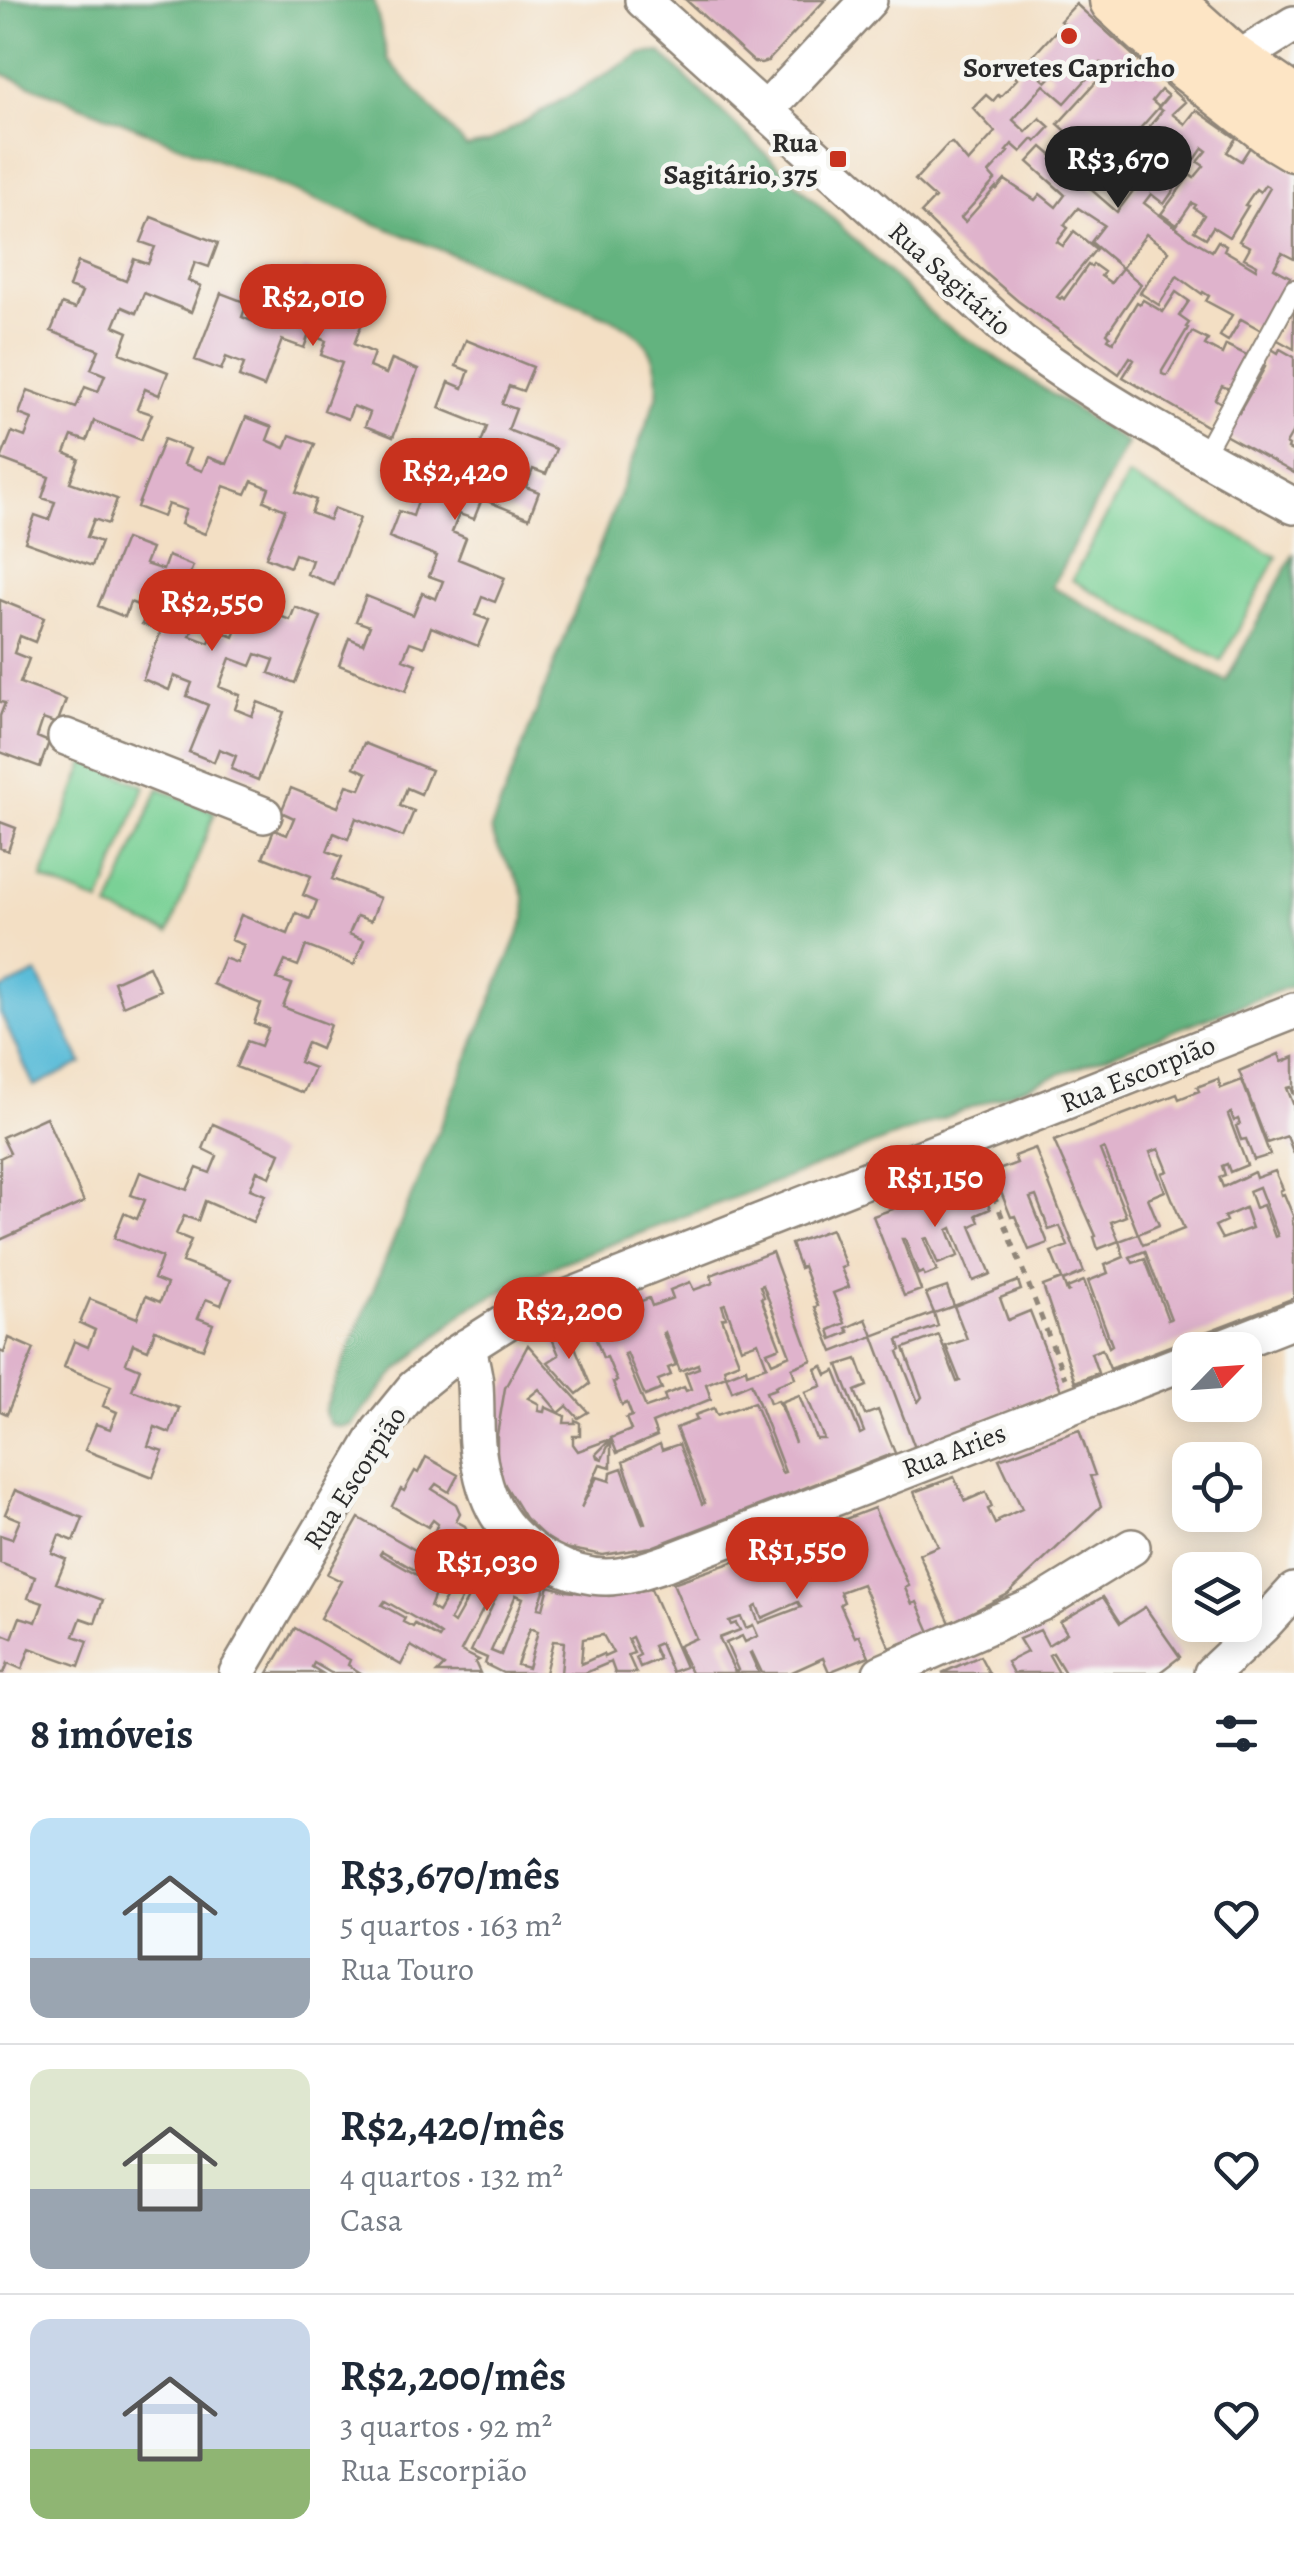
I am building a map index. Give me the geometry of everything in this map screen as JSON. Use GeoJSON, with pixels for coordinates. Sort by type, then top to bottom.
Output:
{"type":"FeatureCollection","features":[{"type":"Feature","properties":{"kind":"main road"},"geometry":{"type":"LineString","coordinates":[[1115,0],[1178,58],[1220,70],[1294,102]]}},
{"type":"Feature","properties":{"kind":"main road"},"geometry":{"type":"LineString","coordinates":[[1166,0],[1220,70],[1279,137],[1294,146]]}},
{"type":"Feature","properties":{"kind":"street","name":"Rua Sagitário"},"geometry":{"type":"LineString","coordinates":[[643,0],[1020,342],[1068,377],[1294,506]]}},
{"type":"Feature","properties":{"kind":"street"},"geometry":{"type":"LineString","coordinates":[[765,111],[869,0]]}},
{"type":"Feature","properties":{"kind":"street"},"geometry":{"type":"LineString","coordinates":[[1220,70],[1294,24]]}},
{"type":"Feature","properties":{"kind":"street"},"geometry":{"type":"LineString","coordinates":[[66,736],[264,814]]}},
{"type":"Feature","properties":{"kind":"street","name":"Rua Escorpião"},"geometry":{"type":"LineString","coordinates":[[237,1673],[379,1431],[414,1388],[468,1346],[508,1321],[564,1297],[1294,1010]]}},
{"type":"Feature","properties":{"kind":"street"},"geometry":{"type":"LineString","coordinates":[[1262,1332],[1294,1320]]}},
{"type":"Feature","properties":{"kind":"street","name":"Rua Aries"},"geometry":{"type":"LineString","coordinates":[[468,1346],[480,1465],[488,1496],[504,1524],[521,1542],[553,1562],[605,1577],[666,1563],[1172,1367]]}},
{"type":"Feature","properties":{"kind":"street"},"geometry":{"type":"LineString","coordinates":[[882,1673],[1040,1602],[1132,1547]]}},
{"type":"Feature","properties":{"kind":"street"},"geometry":{"type":"LineString","coordinates":[[1212,1673],[1294,1590]]}},
{"type":"Feature","properties":{"kind":"lane"},"geometry":{"type":"LineString","coordinates":[[1203,456],[1294,289]]}},
{"type":"Feature","properties":{"kind":"path"},"geometry":{"type":"LineString","coordinates":[[971,1139],[1075,1405]]}},
{"type":"Feature","properties":{"kind":"green space"},"geometry":{"type":"Polygon","coordinates":[[[0,0],[374,0],[388,59],[466,147],[487,143],[641,54],[660,52],[938,320],[1127,443],[1052,587],[1226,681],[1294,553],[1294,985],[559,1264],[470,1307],[396,1372],[351,1425],[330,1424],[325,1408],[525,918],[519,881],[491,829],[657,397],[657,370],[643,341],[613,319],[0,73],[0,0]]]}},
{"type":"Feature","properties":{"kind":"green space"},"geometry":{"type":"Polygon","coordinates":[[[1128,476],[1277,557],[1221,661],[1072,580],[1128,476]]]}},
{"type":"Feature","properties":{"kind":"green space"},"geometry":{"type":"Polygon","coordinates":[[[86,760],[145,786],[100,903],[42,879],[86,760]]]}},
{"type":"Feature","properties":{"kind":"green space"},"geometry":{"type":"Polygon","coordinates":[[[159,788],[215,812],[169,933],[109,909],[159,788]]]}},
{"type":"Feature","properties":{"kind":"water"},"geometry":{"type":"Polygon","coordinates":[[[37,973],[82,1063],[34,1086],[0,1012],[0,990],[37,973]]]}},
{"type":"Feature","properties":{"kind":"building"},"geometry":{"type":"Polygon","coordinates":[[[686,0],[825,0],[768,61],[761,63],[754,62],[686,0]]]}},
{"type":"Feature","properties":{"kind":"building"},"geometry":{"type":"Polygon","coordinates":[[[1076,4],[1185,102],[1172,114],[1185,124],[1196,110],[1236,138],[1227,152],[1241,161],[1250,147],[1294,172],[1294,259],[1282,253],[1274,268],[1290,277],[1261,330],[1241,319],[1228,341],[1220,336],[1232,315],[1206,301],[1209,296],[1177,276],[1159,305],[1140,293],[1169,251],[1146,234],[1122,268],[1141,284],[1107,333],[1108,339],[1113,342],[1137,302],[1143,300],[1163,312],[1176,292],[1189,301],[1179,316],[1189,323],[1162,374],[1167,376],[1192,332],[1208,340],[1205,345],[1222,354],[1226,345],[1247,355],[1229,389],[1222,386],[1215,399],[1221,403],[1208,427],[1123,377],[1134,360],[1130,357],[1119,374],[1018,301],[921,213],[935,198],[915,180],[948,144],[952,143],[968,162],[995,132],[973,108],[986,95],[993,101],[1000,97],[1026,64],[1046,82],[1053,75],[1045,68],[1040,74],[1029,64],[1063,23],[1060,21],[1076,4]],[[1101,63],[1065,103],[1044,85],[1013,120],[1026,132],[1040,118],[1050,127],[1021,152],[1012,144],[989,173],[995,180],[961,218],[965,222],[1005,180],[1035,200],[1040,194],[1056,207],[1065,195],[1028,162],[1042,147],[1117,212],[1139,183],[1135,180],[1142,172],[1133,165],[1127,173],[1111,161],[1107,167],[1097,158],[1088,167],[1082,162],[1078,167],[1067,157],[1072,151],[1065,145],[1072,136],[1058,124],[1108,69],[1101,63]],[[1161,90],[1152,101],[1159,107],[1168,96],[1161,90]],[[1158,108],[1136,133],[1141,137],[1162,111],[1158,108]],[[1203,148],[1164,204],[1151,194],[1144,203],[1190,238],[1212,251],[1218,241],[1226,246],[1224,250],[1256,269],[1257,265],[1244,258],[1250,247],[1239,241],[1270,188],[1265,185],[1260,192],[1256,189],[1229,237],[1213,227],[1206,238],[1194,231],[1204,215],[1192,203],[1177,225],[1161,214],[1190,175],[1194,178],[1204,166],[1198,162],[1207,151],[1203,148]],[[1078,208],[1057,242],[1063,246],[1074,231],[1096,249],[1057,297],[1064,299],[1088,265],[1104,272],[1101,276],[1111,283],[1122,268],[1091,242],[1104,225],[1078,208]]]}},
{"type":"Feature","properties":{"kind":"building"},"geometry":{"type":"Polygon","coordinates":[[[151,217],[218,243],[209,267],[195,262],[188,281],[201,286],[191,312],[144,293],[136,313],[122,307],[114,326],[128,332],[120,353],[168,372],[159,395],[145,389],[137,409],[152,414],[141,440],[94,421],[87,441],[72,436],[65,453],[79,459],[70,482],[117,499],[108,524],[94,519],[87,537],[101,542],[92,566],[25,542],[35,515],[49,520],[55,502],[42,498],[49,477],[1,459],[12,432],[25,437],[32,419],[19,414],[28,390],[76,408],[85,387],[98,392],[105,375],[91,369],[99,350],[51,331],[62,304],[75,309],[82,292],[69,287],[78,262],[126,281],[134,259],[148,264],[155,247],[141,242],[151,217]]]}},
{"type":"Feature","properties":{"kind":"building"},"geometry":{"type":"Polygon","coordinates":[[[304,269],[330,279],[324,294],[342,301],[348,287],[372,297],[354,344],[374,353],[369,367],[386,374],[392,359],[418,370],[393,437],[365,426],[370,413],[353,406],[348,419],[324,410],[342,363],[321,355],[326,341],[309,334],[304,348],[282,340],[264,387],[239,377],[244,364],[226,357],[221,370],[195,360],[221,293],[247,303],[242,317],[259,324],[265,310],[285,318],[304,269]]]}},
{"type":"Feature","properties":{"kind":"building"},"geometry":{"type":"Polygon","coordinates":[[[1294,306],[1294,349],[1276,339],[1294,306]]]}},
{"type":"Feature","properties":{"kind":"building"},"geometry":{"type":"Polygon","coordinates":[[[466,340],[533,367],[523,391],[509,386],[502,404],[516,409],[508,430],[556,449],[546,474],[533,469],[526,487],[539,492],[529,518],[482,499],[474,519],[459,514],[452,532],[466,538],[458,559],[505,578],[495,602],[482,597],[475,615],[489,620],[478,646],[431,627],[424,647],[410,642],[403,659],[416,664],[406,691],[339,665],[349,638],[363,644],[370,626],[356,621],[366,596],[413,615],[422,593],[436,599],[443,581],[429,576],[437,556],[389,537],[399,511],[413,516],[419,498],[406,493],[416,468],[463,487],[472,465],[486,471],[492,453],[479,448],[487,427],[439,408],[449,382],[463,388],[469,371],[456,366],[466,340]]]}},
{"type":"Feature","properties":{"kind":"building"},"geometry":{"type":"Polygon","coordinates":[[[1270,348],[1294,357],[1294,430],[1286,444],[1294,452],[1294,473],[1223,434],[1265,367],[1261,365],[1270,348]]]}},
{"type":"Feature","properties":{"kind":"building"},"geometry":{"type":"Polygon","coordinates":[[[246,417],[272,427],[267,440],[285,448],[290,435],[315,444],[296,492],[316,500],[311,513],[329,520],[334,508],[360,518],[334,585],[307,574],[312,560],[295,554],[290,567],[266,557],[285,510],[264,501],[269,488],[252,481],[246,494],[224,486],[205,534],[181,524],[186,510],[168,504],[163,517],[137,507],[164,439],[190,449],[184,464],[202,471],[208,457],[227,464],[246,417]]]}},
{"type":"Feature","properties":{"kind":"building"},"geometry":{"type":"Polygon","coordinates":[[[125,539],[151,549],[145,564],[163,570],[168,556],[193,566],[173,614],[196,622],[190,636],[209,643],[214,629],[234,637],[253,591],[277,600],[272,613],[290,620],[295,607],[321,617],[295,683],[269,673],[274,660],[256,654],[251,666],[230,658],[219,687],[240,695],[235,709],[252,716],[258,702],[284,712],[258,780],[231,769],[236,756],[229,753],[219,749],[214,762],[189,752],[208,705],[187,696],[192,683],[174,676],[169,690],[143,679],[161,631],[142,624],[148,609],[130,602],[125,617],[98,606],[125,539]]]}},
{"type":"Feature","properties":{"kind":"building"},"geometry":{"type":"Polygon","coordinates":[[[0,600],[44,618],[35,642],[20,636],[14,653],[29,659],[20,683],[66,700],[57,724],[43,719],[37,737],[49,742],[40,767],[0,752],[0,716],[5,703],[0,702],[0,600]]]}},
{"type":"Feature","properties":{"kind":"building"},"geometry":{"type":"Polygon","coordinates":[[[364,743],[431,770],[421,794],[407,788],[400,806],[414,811],[403,837],[356,818],[348,839],[334,833],[327,851],[342,857],[332,879],[380,898],[371,921],[357,916],[349,934],[364,940],[354,965],[306,946],[298,966],[285,961],[277,979],[292,984],[283,1007],[330,1025],[321,1049],[307,1043],[299,1062],[314,1068],[303,1093],[236,1067],[247,1041],[261,1046],[268,1028],[254,1023],[261,1004],[213,984],[224,958],[237,963],[244,945],[231,940],[241,915],[288,934],[296,913],[310,919],[317,901],[303,895],[311,876],[263,857],[274,830],[287,835],[294,818],[281,812],[291,788],[338,807],[347,785],[360,789],[367,773],[354,767],[364,743]]]}},
{"type":"Feature","properties":{"kind":"building"},"geometry":{"type":"Polygon","coordinates":[[[0,822],[16,828],[8,851],[0,848],[0,822]]]}},
{"type":"Feature","properties":{"kind":"building"},"geometry":{"type":"Polygon","coordinates":[[[149,966],[160,990],[123,1006],[114,982],[149,966]]]}},
{"type":"Feature","properties":{"kind":"building"},"geometry":{"type":"Polygon","coordinates":[[[1279,1054],[1282,1062],[1294,1057],[1294,1095],[1291,1087],[1287,1088],[1294,1106],[1294,1154],[1287,1136],[1267,1143],[1239,1071],[1279,1054]]]}},
{"type":"Feature","properties":{"kind":"building"},"geometry":{"type":"Polygon","coordinates":[[[1218,1079],[1221,1088],[1242,1080],[1270,1155],[1254,1160],[1246,1139],[1241,1140],[1238,1119],[1234,1121],[1231,1113],[1228,1115],[1247,1165],[1230,1172],[1227,1164],[1222,1166],[1225,1175],[1219,1177],[1223,1187],[1254,1172],[1256,1178],[1275,1171],[1283,1189],[1281,1195],[1284,1194],[1294,1218],[1294,1298],[1206,1332],[1172,1332],[1172,1345],[1110,1369],[1102,1349],[1091,1353],[1098,1373],[1075,1382],[1043,1286],[1062,1279],[1051,1252],[1068,1246],[1060,1226],[1049,1230],[1036,1196],[1030,1198],[1048,1243],[1029,1250],[993,1172],[1017,1163],[1014,1156],[1035,1148],[1084,1272],[1063,1281],[1067,1292],[1067,1288],[1084,1281],[1109,1347],[1112,1345],[1088,1281],[1108,1273],[1105,1265],[1124,1257],[1119,1241],[1098,1249],[1096,1236],[1054,1141],[1177,1094],[1179,1099],[1218,1079]],[[1104,1148],[1100,1150],[1126,1216],[1111,1222],[1119,1241],[1138,1234],[1104,1148]],[[1159,1149],[1150,1152],[1165,1191],[1148,1198],[1159,1225],[1138,1234],[1143,1245],[1184,1229],[1162,1173],[1168,1171],[1159,1149]],[[1259,1187],[1249,1191],[1255,1208],[1263,1205],[1275,1237],[1278,1236],[1259,1187]],[[1245,1208],[1224,1217],[1226,1221],[1215,1226],[1222,1239],[1252,1228],[1245,1208]],[[1145,1251],[1130,1257],[1133,1263],[1145,1259],[1168,1320],[1171,1319],[1145,1251]]]}},
{"type":"Feature","properties":{"kind":"building"},"geometry":{"type":"Polygon","coordinates":[[[46,1117],[84,1202],[0,1240],[0,1158],[10,1153],[2,1137],[46,1117]]]}},
{"type":"Feature","properties":{"kind":"building"},"geometry":{"type":"Polygon","coordinates":[[[213,1124],[280,1153],[270,1177],[257,1171],[250,1189],[265,1195],[253,1222],[205,1201],[198,1221],[184,1216],[176,1234],[191,1240],[182,1262],[231,1280],[221,1305],[206,1299],[198,1318],[213,1324],[203,1349],[155,1330],[148,1350],[133,1344],[126,1363],[140,1369],[132,1390],[179,1408],[170,1433],[155,1427],[148,1446],[163,1451],[153,1477],[85,1450],[96,1424],[110,1429],[117,1412],[103,1406],[111,1386],[64,1367],[74,1341],[88,1347],[95,1330],[80,1323],[90,1299],[137,1318],[146,1296],[160,1302],[167,1284],[154,1279],[162,1257],[114,1238],[124,1213],[137,1219],[145,1200],[131,1195],[140,1172],[187,1190],[197,1168],[210,1173],[217,1156],[203,1149],[213,1124]]]}},
{"type":"Feature","properties":{"kind":"building"},"geometry":{"type":"Polygon","coordinates":[[[975,1171],[990,1209],[976,1215],[979,1222],[971,1226],[991,1274],[973,1281],[952,1228],[948,1230],[958,1256],[938,1264],[927,1238],[924,1239],[937,1271],[925,1276],[923,1272],[918,1274],[902,1239],[921,1290],[904,1296],[873,1216],[893,1209],[891,1203],[975,1171]]]}},
{"type":"Feature","properties":{"kind":"building"},"geometry":{"type":"Polygon","coordinates":[[[831,1229],[846,1266],[841,1268],[849,1287],[833,1293],[845,1323],[829,1330],[832,1339],[866,1319],[873,1336],[833,1352],[803,1266],[800,1268],[791,1244],[831,1229]]]}},
{"type":"Feature","properties":{"kind":"building"},"geometry":{"type":"Polygon","coordinates":[[[772,1252],[812,1360],[792,1368],[795,1378],[766,1392],[770,1403],[778,1400],[795,1443],[781,1402],[799,1395],[816,1439],[824,1439],[805,1392],[822,1386],[816,1369],[823,1366],[827,1375],[835,1371],[860,1434],[864,1432],[838,1365],[857,1359],[867,1386],[855,1391],[865,1415],[878,1410],[895,1453],[652,1547],[603,1555],[560,1547],[543,1535],[525,1518],[502,1480],[497,1435],[505,1388],[528,1345],[588,1412],[578,1418],[567,1406],[559,1413],[539,1389],[528,1398],[539,1404],[538,1411],[544,1412],[545,1407],[565,1416],[564,1423],[580,1423],[580,1436],[573,1436],[578,1451],[611,1439],[596,1454],[602,1459],[611,1440],[611,1467],[600,1464],[581,1508],[597,1477],[610,1481],[611,1472],[622,1468],[643,1524],[623,1462],[660,1444],[662,1450],[679,1444],[702,1504],[705,1503],[676,1428],[714,1408],[717,1415],[754,1402],[782,1473],[785,1472],[751,1383],[732,1391],[726,1376],[706,1384],[711,1399],[652,1423],[657,1436],[617,1453],[611,1438],[631,1430],[626,1418],[632,1416],[627,1403],[622,1405],[613,1382],[617,1381],[589,1321],[649,1298],[652,1306],[673,1298],[670,1290],[690,1282],[694,1290],[713,1283],[711,1275],[772,1252]],[[763,1285],[761,1298],[780,1347],[767,1352],[772,1363],[790,1355],[763,1285]],[[725,1304],[722,1305],[726,1317],[722,1318],[739,1362],[724,1368],[726,1376],[746,1368],[747,1373],[767,1366],[758,1342],[741,1348],[725,1304]],[[665,1332],[676,1365],[668,1368],[671,1375],[658,1380],[662,1389],[645,1396],[627,1353],[624,1354],[646,1408],[666,1401],[664,1395],[684,1387],[686,1391],[691,1389],[685,1373],[699,1368],[698,1364],[680,1371],[665,1332]]]}},
{"type":"Feature","properties":{"kind":"building"},"geometry":{"type":"Polygon","coordinates":[[[1018,1281],[1021,1290],[1000,1298],[1008,1320],[1030,1311],[1061,1390],[915,1448],[873,1336],[934,1313],[938,1326],[898,1340],[898,1352],[918,1402],[922,1397],[904,1348],[939,1335],[957,1382],[960,1381],[946,1346],[967,1339],[954,1306],[1018,1281]]]}},
{"type":"Feature","properties":{"kind":"building"},"geometry":{"type":"Polygon","coordinates":[[[947,1287],[954,1306],[934,1313],[926,1294],[947,1287]]]}},
{"type":"Feature","properties":{"kind":"building"},"geometry":{"type":"Polygon","coordinates":[[[568,1329],[590,1384],[577,1394],[548,1362],[559,1355],[551,1336],[568,1329]]]}},
{"type":"Feature","properties":{"kind":"building"},"geometry":{"type":"Polygon","coordinates":[[[9,1338],[34,1349],[7,1414],[0,1411],[0,1351],[4,1353],[9,1338]]]}},
{"type":"Feature","properties":{"kind":"building"},"geometry":{"type":"Polygon","coordinates":[[[1079,1430],[1101,1506],[1008,1594],[950,1623],[919,1554],[938,1546],[914,1492],[954,1477],[965,1501],[986,1492],[995,1524],[1022,1509],[999,1459],[1079,1430]]]}},
{"type":"Feature","properties":{"kind":"building"},"geometry":{"type":"Polygon","coordinates":[[[426,1457],[458,1475],[449,1492],[436,1484],[432,1489],[456,1504],[460,1513],[456,1521],[465,1526],[468,1537],[482,1545],[476,1558],[433,1534],[438,1524],[433,1520],[428,1527],[392,1506],[426,1457]]]}},
{"type":"Feature","properties":{"kind":"building"},"geometry":{"type":"Polygon","coordinates":[[[15,1490],[83,1518],[74,1541],[59,1535],[52,1553],[66,1559],[56,1583],[103,1600],[95,1623],[81,1618],[74,1636],[88,1641],[79,1666],[30,1648],[22,1669],[8,1663],[4,1673],[0,1673],[0,1633],[12,1638],[20,1617],[36,1622],[43,1603],[28,1598],[35,1577],[0,1563],[0,1535],[12,1539],[20,1520],[5,1514],[15,1490]]]}},
{"type":"Feature","properties":{"kind":"building"},"geometry":{"type":"Polygon","coordinates":[[[874,1508],[909,1586],[905,1588],[912,1604],[917,1602],[930,1632],[890,1648],[862,1584],[840,1592],[844,1602],[840,1604],[869,1656],[829,1672],[823,1658],[790,1673],[762,1673],[752,1652],[759,1673],[691,1673],[678,1646],[696,1638],[673,1583],[874,1508]],[[798,1602],[762,1618],[757,1606],[753,1608],[759,1623],[801,1607],[798,1602]],[[741,1617],[729,1621],[740,1630],[719,1638],[735,1672],[738,1670],[726,1643],[742,1636],[745,1642],[758,1636],[753,1625],[746,1628],[741,1617]]]}},
{"type":"Feature","properties":{"kind":"building"},"geometry":{"type":"Polygon","coordinates":[[[359,1518],[452,1571],[444,1587],[382,1551],[380,1554],[438,1587],[430,1607],[438,1612],[449,1593],[461,1600],[450,1620],[454,1623],[493,1542],[510,1559],[508,1562],[548,1579],[538,1608],[543,1609],[549,1586],[609,1596],[651,1589],[685,1667],[672,1672],[660,1643],[653,1646],[659,1659],[640,1667],[636,1657],[640,1655],[632,1637],[628,1639],[634,1653],[628,1655],[636,1673],[615,1673],[611,1662],[585,1673],[561,1673],[564,1642],[553,1641],[545,1673],[503,1673],[485,1664],[487,1658],[471,1651],[501,1587],[496,1585],[461,1651],[479,1660],[475,1662],[480,1673],[437,1673],[444,1666],[411,1646],[401,1665],[320,1618],[341,1581],[327,1574],[359,1518]],[[516,1595],[491,1651],[501,1655],[523,1598],[516,1595]],[[385,1601],[382,1605],[405,1618],[403,1622],[413,1627],[415,1624],[439,1638],[441,1635],[385,1601]],[[530,1628],[517,1665],[528,1668],[538,1631],[530,1628]],[[603,1635],[583,1639],[581,1664],[613,1653],[603,1635]]]}},
{"type":"Feature","properties":{"kind":"building"},"geometry":{"type":"Polygon","coordinates":[[[1103,1597],[1120,1623],[1145,1607],[1180,1657],[1159,1673],[1065,1673],[1053,1653],[1049,1655],[1059,1673],[1013,1673],[1007,1662],[1027,1652],[1019,1639],[1040,1630],[1048,1645],[1067,1633],[1060,1622],[1103,1597]]]}},
{"type":"Feature","properties":{"kind":"building"},"geometry":{"type":"Polygon","coordinates":[[[295,1628],[350,1660],[348,1665],[361,1673],[331,1673],[314,1663],[312,1667],[322,1673],[268,1673],[295,1628]]]}},
{"type":"Feature","properties":{"kind":"building"},"geometry":{"type":"Polygon","coordinates":[[[980,1656],[989,1673],[942,1673],[960,1665],[980,1656]]]}},
{"type":"Feature","properties":{"kind":"place","name":"Sorvetes Capricho"},"geometry":{"type":"Point","coordinates":[1069,36]}},
{"type":"Feature","properties":{"kind":"place","name":"Rua Sagitário, 375"},"geometry":{"type":"Point","coordinates":[838,159]}}]}
